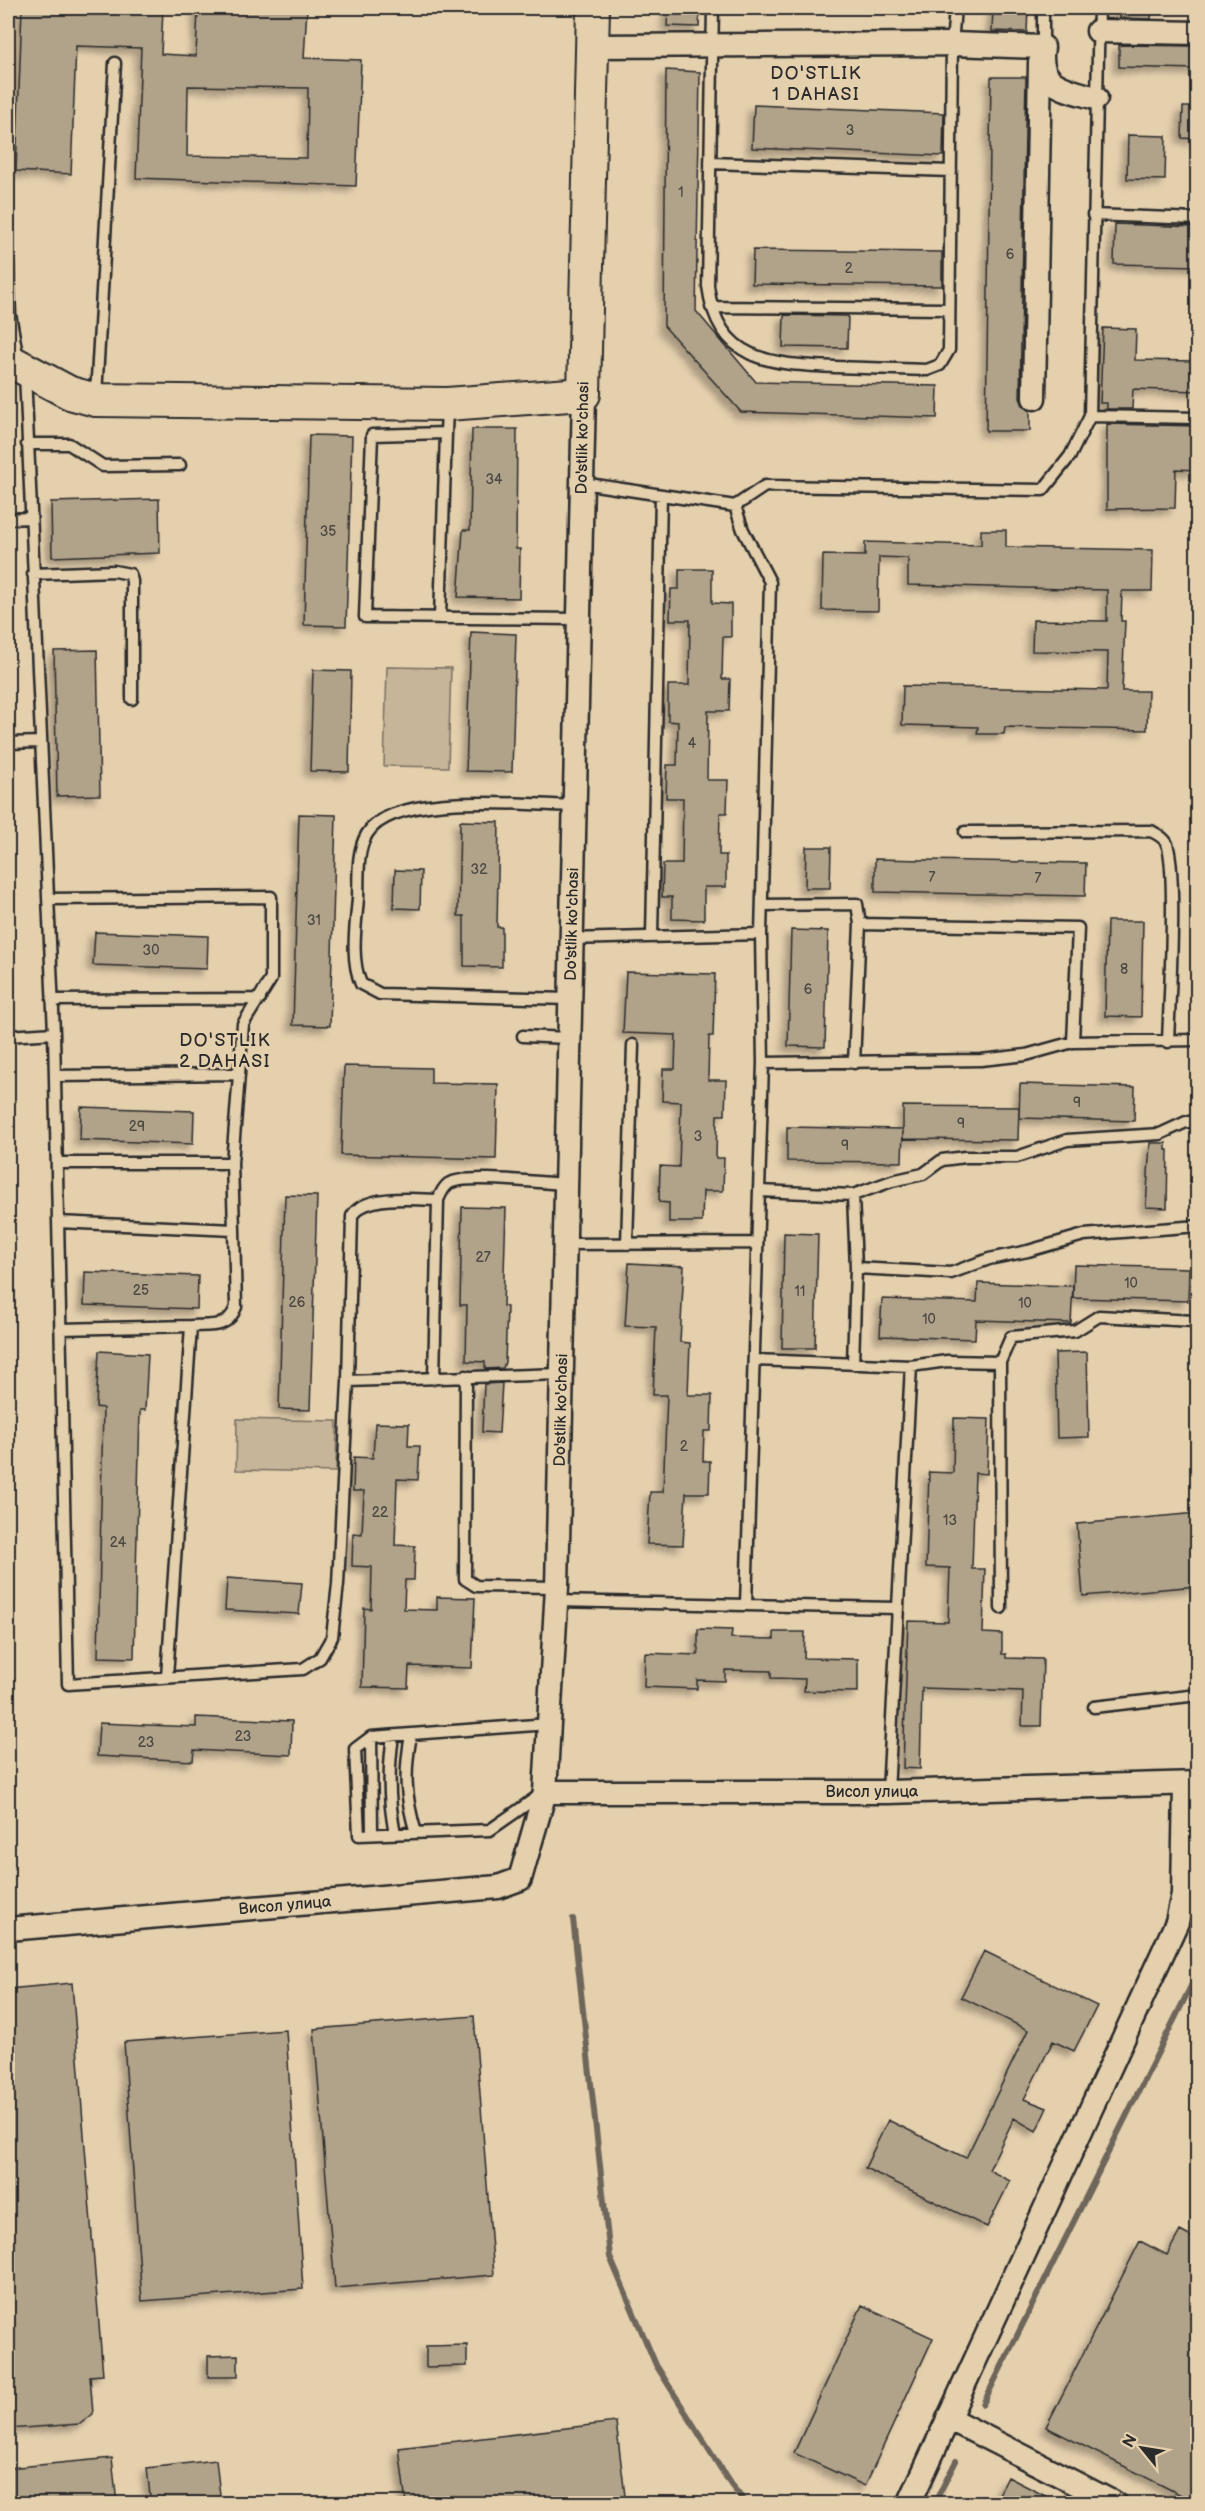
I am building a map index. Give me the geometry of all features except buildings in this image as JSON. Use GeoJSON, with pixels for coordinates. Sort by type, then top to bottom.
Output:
{"type":"FeatureCollection","features":[{"type":"Feature","properties":{"kind":"street","name":"Do'stlik ko'chasi"},"geometry":{"type":"LineString","coordinates":[[533,1840],[545,1792],[556,1594],[593,8]]}},
{"type":"Feature","properties":{"kind":"street"},"geometry":{"type":"LineString","coordinates":[[1098,31],[1197,33]]}},
{"type":"Feature","properties":{"kind":"street"},"geometry":{"type":"LineString","coordinates":[[592,46],[952,44],[1041,55]]}},
{"type":"Feature","properties":{"kind":"street"},"geometry":{"type":"LineString","coordinates":[[1041,55],[1050,81],[1064,89],[1096,98]]}},
{"type":"Feature","properties":{"kind":"street"},"geometry":{"type":"LineString","coordinates":[[1034,398],[1041,55]]}},
{"type":"Feature","properties":{"kind":"street"},"geometry":{"type":"LineString","coordinates":[[16,366],[70,393],[96,399],[447,418],[584,394]]}},
{"type":"Feature","properties":{"kind":"street"},"geometry":{"type":"LineString","coordinates":[[909,2504],[1177,1922],[1183,1894],[1191,1784]]}},
{"type":"Feature","properties":{"kind":"street","name":"Висол улица"},"geometry":{"type":"LineString","coordinates":[[545,1792],[888,1792],[1191,1784]]}},
{"type":"Feature","properties":{"kind":"street","name":"Висол улица"},"geometry":{"type":"LineString","coordinates":[[8,1929],[498,1887],[520,1879],[533,1840]]}},
{"type":"Feature","properties":{"kind":"street"},"geometry":{"type":"LineString","coordinates":[[948,2418],[1116,2504]]}},
{"type":"Feature","properties":{"kind":"lane"},"geometry":{"type":"LineString","coordinates":[[713,8],[708,286],[717,324],[730,339],[753,356],[777,364],[927,370],[940,365],[949,350],[952,44],[955,8]]}},
{"type":"Feature","properties":{"kind":"lane"},"geometry":{"type":"LineString","coordinates":[[1041,55],[1043,8]]}},
{"type":"Feature","properties":{"kind":"lane"},"geometry":{"type":"LineString","coordinates":[[582,483],[735,506],[765,486],[1043,490],[1070,456],[1090,416],[1099,8]]}},
{"type":"Feature","properties":{"kind":"lane"},"geometry":{"type":"LineString","coordinates":[[96,399],[114,63]]}},
{"type":"Feature","properties":{"kind":"lane"},"geometry":{"type":"LineString","coordinates":[[710,163],[951,171]]}},
{"type":"Feature","properties":{"kind":"lane"},"geometry":{"type":"LineString","coordinates":[[1093,215],[1197,219]]}},
{"type":"Feature","properties":{"kind":"lane"},"geometry":{"type":"LineString","coordinates":[[8,264],[9,314],[27,444],[54,1033],[68,1684],[303,1669],[320,1658],[332,1637],[338,1584],[348,1381],[352,1216],[363,1204],[377,1201],[438,1200]]}},
{"type":"Feature","properties":{"kind":"lane"},"geometry":{"type":"LineString","coordinates":[[711,306],[948,309]]}},
{"type":"Feature","properties":{"kind":"lane"},"geometry":{"type":"LineString","coordinates":[[1090,416],[1197,418]]}},
{"type":"Feature","properties":{"kind":"lane"},"geometry":{"type":"LineString","coordinates":[[440,618],[447,418],[372,435],[365,617],[440,618],[578,619]]}},
{"type":"Feature","properties":{"kind":"lane"},"geometry":{"type":"LineString","coordinates":[[27,444],[69,444],[103,466],[180,465]]}},
{"type":"Feature","properties":{"kind":"lane"},"geometry":{"type":"LineString","coordinates":[[652,936],[661,495]]}},
{"type":"Feature","properties":{"kind":"lane"},"geometry":{"type":"LineString","coordinates":[[735,506],[743,530],[770,582],[761,934],[763,1063],[755,1243],[754,1360],[746,1605]]}},
{"type":"Feature","properties":{"kind":"lane"},"geometry":{"type":"LineString","coordinates":[[8,519],[30,518]]}},
{"type":"Feature","properties":{"kind":"lane"},"geometry":{"type":"LineString","coordinates":[[33,574],[114,571],[129,574],[132,581],[132,699]]}},
{"type":"Feature","properties":{"kind":"lane"},"geometry":{"type":"LineString","coordinates":[[8,743],[40,742]]}},
{"type":"Feature","properties":{"kind":"lane"},"geometry":{"type":"LineString","coordinates":[[569,999],[380,994],[361,984],[356,974],[355,950],[360,855],[365,837],[374,824],[392,814],[441,803],[574,806]]}},
{"type":"Feature","properties":{"kind":"lane"},"geometry":{"type":"LineString","coordinates":[[965,832],[1151,831],[1160,835],[1167,843],[1171,879],[1168,1042]]}},
{"type":"Feature","properties":{"kind":"lane"},"geometry":{"type":"LineString","coordinates":[[48,899],[271,897],[271,979],[260,999],[244,1018],[232,1163],[236,1307],[231,1319],[225,1324],[191,1326],[60,1329]]}},
{"type":"Feature","properties":{"kind":"lane"},"geometry":{"type":"LineString","coordinates":[[762,905],[857,904],[860,924],[854,1063]]}},
{"type":"Feature","properties":{"kind":"lane"},"geometry":{"type":"LineString","coordinates":[[860,924],[1078,928],[1073,1042]]}},
{"type":"Feature","properties":{"kind":"lane"},"geometry":{"type":"LineString","coordinates":[[570,939],[761,934]]}},
{"type":"Feature","properties":{"kind":"lane"},"geometry":{"type":"LineString","coordinates":[[52,1000],[260,999]]}},
{"type":"Feature","properties":{"kind":"lane"},"geometry":{"type":"LineString","coordinates":[[8,1036],[54,1033]]}},
{"type":"Feature","properties":{"kind":"lane"},"geometry":{"type":"LineString","coordinates":[[523,1036],[568,1038]]}},
{"type":"Feature","properties":{"kind":"lane"},"geometry":{"type":"LineString","coordinates":[[763,1063],[981,1060],[1026,1055],[1073,1042],[1197,1040]]}},
{"type":"Feature","properties":{"kind":"lane"},"geometry":{"type":"LineString","coordinates":[[627,1244],[633,1045]]}},
{"type":"Feature","properties":{"kind":"lane"},"geometry":{"type":"LineString","coordinates":[[55,1076],[240,1074]]}},
{"type":"Feature","properties":{"kind":"lane"},"geometry":{"type":"LineString","coordinates":[[759,1191],[853,1195],[892,1181],[922,1174],[942,1160],[965,1157],[1017,1157],[1067,1140],[1160,1134],[1186,1122],[1197,1122]]}},
{"type":"Feature","properties":{"kind":"lane"},"geometry":{"type":"LineString","coordinates":[[57,1163],[232,1163]]}},
{"type":"Feature","properties":{"kind":"lane"},"geometry":{"type":"LineString","coordinates":[[434,1379],[438,1200],[448,1184],[456,1180],[564,1184]]}},
{"type":"Feature","properties":{"kind":"lane"},"geometry":{"type":"LineString","coordinates":[[852,1364],[856,1268],[853,1195]]}},
{"type":"Feature","properties":{"kind":"lane"},"geometry":{"type":"LineString","coordinates":[[58,1222],[234,1230]]}},
{"type":"Feature","properties":{"kind":"lane"},"geometry":{"type":"LineString","coordinates":[[856,1268],[951,1273],[989,1259],[1084,1235],[1197,1226]]}},
{"type":"Feature","properties":{"kind":"lane"},"geometry":{"type":"LineString","coordinates":[[563,1244],[755,1243]]}},
{"type":"Feature","properties":{"kind":"lane"},"geometry":{"type":"LineString","coordinates":[[1001,1608],[1000,1362],[1011,1338],[1075,1331],[1099,1316],[1194,1321],[1197,1318]]}},
{"type":"Feature","properties":{"kind":"lane"},"geometry":{"type":"LineString","coordinates":[[167,1677],[191,1326]]}},
{"type":"Feature","properties":{"kind":"lane"},"geometry":{"type":"LineString","coordinates":[[754,1360],[911,1366],[947,1361],[1000,1362]]}},
{"type":"Feature","properties":{"kind":"lane"},"geometry":{"type":"LineString","coordinates":[[888,1792],[911,1366]]}},
{"type":"Feature","properties":{"kind":"lane"},"geometry":{"type":"LineString","coordinates":[[348,1381],[561,1374]]}},
{"type":"Feature","properties":{"kind":"lane"},"geometry":{"type":"LineString","coordinates":[[466,1376],[465,1580],[476,1586],[556,1594],[746,1605],[897,1608]]}},
{"type":"Feature","properties":{"kind":"lane"},"geometry":{"type":"LineString","coordinates":[[1094,1707],[1197,1695]]}},
{"type":"Feature","properties":{"kind":"lane"},"geometry":{"type":"LineString","coordinates":[[545,1792],[490,1830],[358,1835],[355,1749],[371,1737],[549,1724]]}},
{"type":"Feature","properties":{"kind":"lane"},"geometry":{"type":"LineString","coordinates":[[411,1735],[406,1761],[406,1801],[416,1833]]}},
{"type":"Feature","properties":{"kind":"lane"},"geometry":{"type":"LineString","coordinates":[[393,1736],[388,1766],[390,1807],[395,1833]]}},
{"type":"Feature","properties":{"kind":"lane"},"geometry":{"type":"LineString","coordinates":[[371,1737],[372,1834]]}},
{"type":"Feature","properties":{"kind":"shaded area"},"geometry":{"type":"Polygon","coordinates":[[[387,667],[451,668],[448,767],[384,766],[387,667]]]}},
{"type":"Feature","properties":{"kind":"shaded area"},"geometry":{"type":"Polygon","coordinates":[[[237,1419],[337,1421],[336,1472],[236,1470],[237,1419]]]}},
{"type":"Feature","properties":{"kind":"waterway"},"geometry":{"type":"LineString","coordinates":[[573,1919],[610,2257],[656,2365],[731,2485],[747,2504]]}},
{"type":"Feature","properties":{"kind":"waterway"},"geometry":{"type":"LineString","coordinates":[[983,2404],[1198,1972]]}},
{"type":"Feature","properties":{"kind":"waterway"},"geometry":{"type":"LineString","coordinates":[[934,2504],[956,2461]]}},
{"type":"Feature","properties":{"kind":"district","name":"DO'STLIK 1 DAHASI"},"geometry":{"type":"Point","coordinates":[816,83]}},
{"type":"Feature","properties":{"kind":"district","name":"DO'STLIK 2 DAHASI"},"geometry":{"type":"Point","coordinates":[225,1050]}}]}
